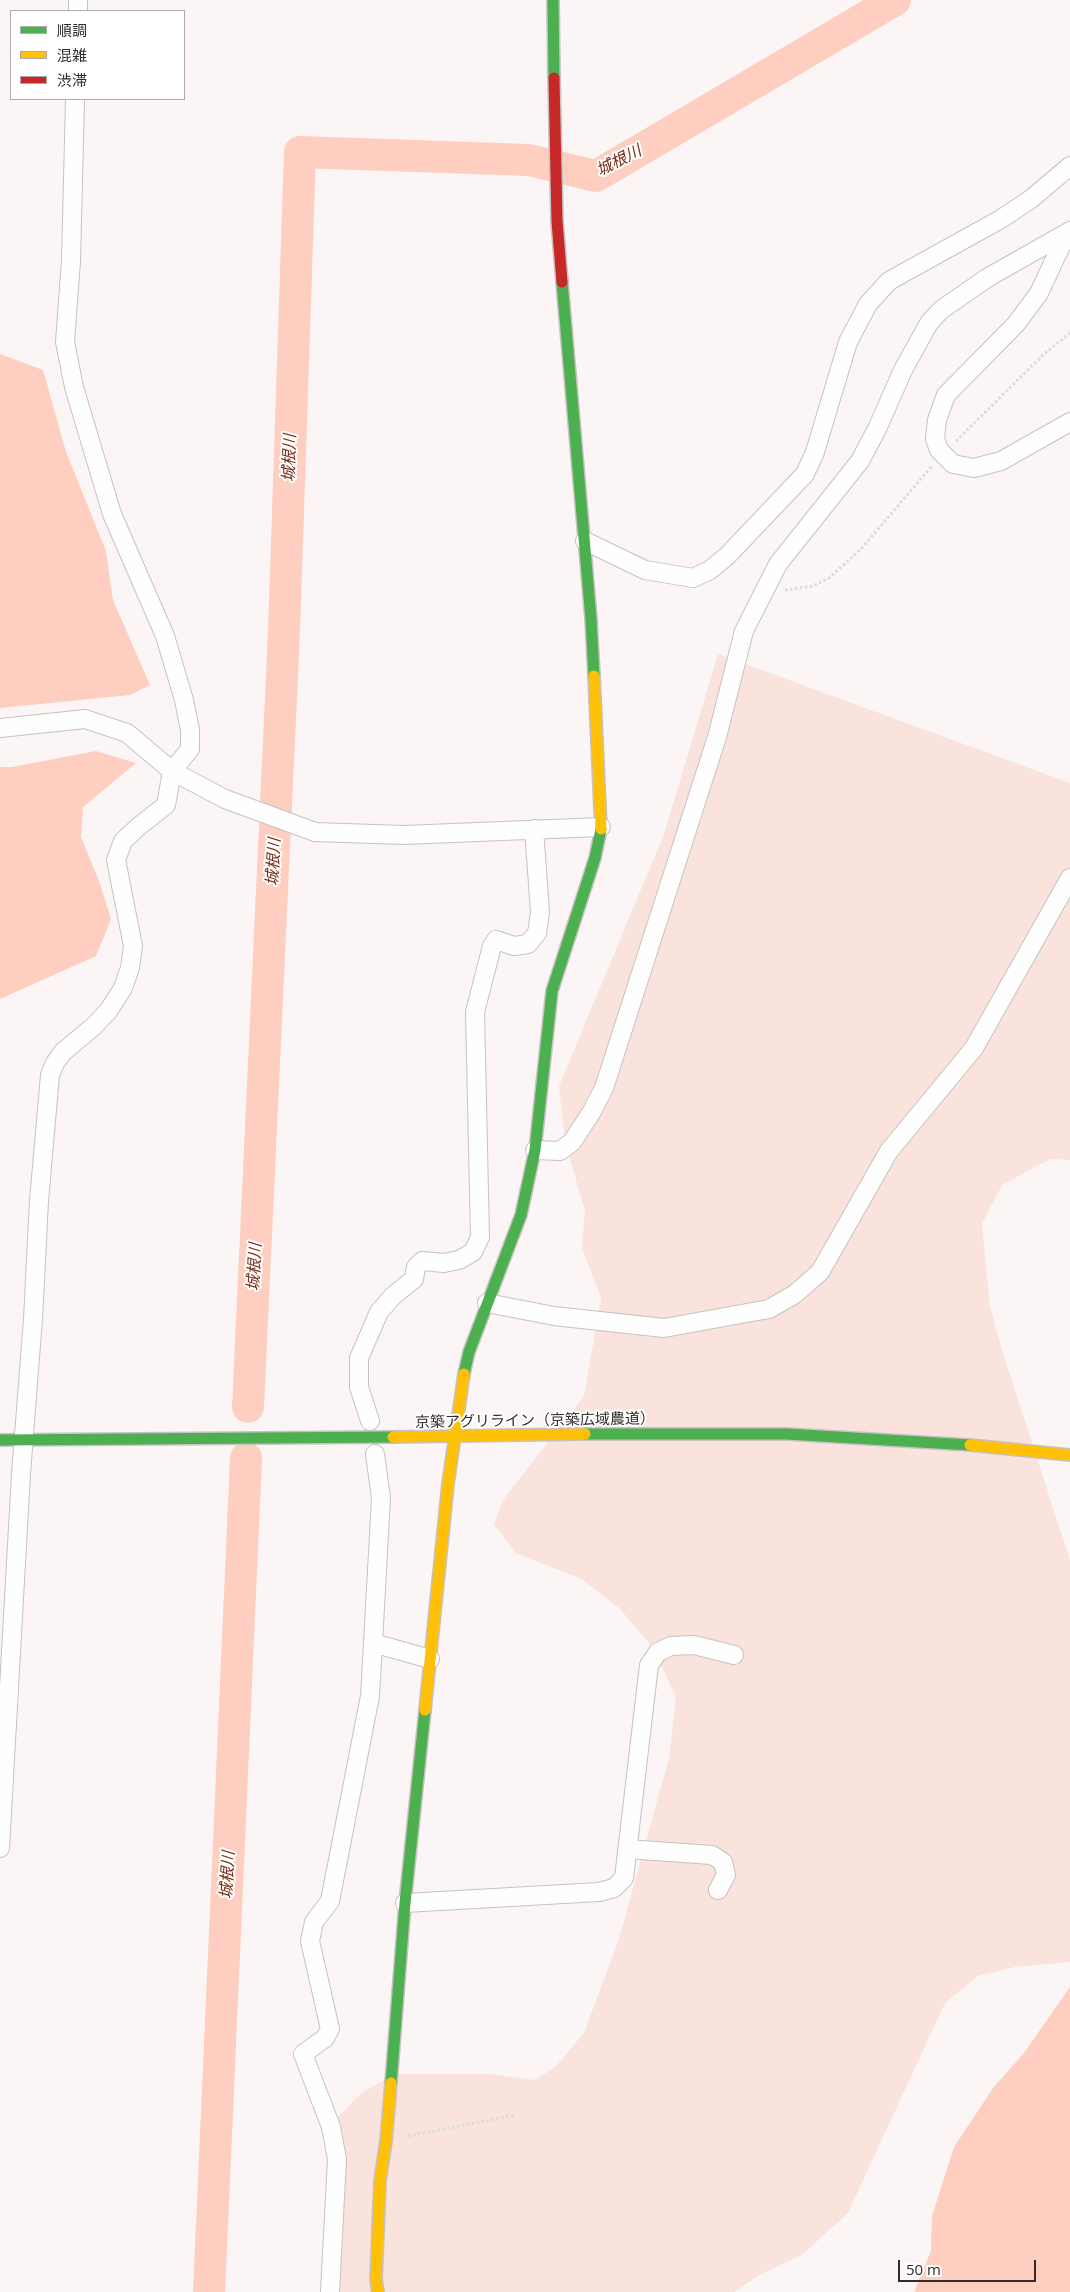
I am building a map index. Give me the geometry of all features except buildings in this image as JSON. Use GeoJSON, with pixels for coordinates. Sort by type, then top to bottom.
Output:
{"type":"FeatureCollection","features":[{"type":"Feature","properties":{"kind":"street"},"geometry":{"type":"LineString","coordinates":[[378,2292],[376,2280],[380,2181],[386,2141],[405,1904],[447,1493],[462,1382],[469,1352],[521,1215],[535,1150],[552,991],[595,858],[601,827],[585,541],[557,221],[553,0]]}},
{"type":"Feature","properties":{"kind":"street"},"geometry":{"type":"LineString","coordinates":[[0,1848],[23,1440],[33,1319],[38,1201],[50,1076],[55,1063],[64,1052],[109,1010],[122,988],[130,968],[133,946],[116,860],[123,841],[138,826],[166,805],[172,771],[190,749],[190,730],[184,700],[165,636],[112,514],[74,388],[64,342],[70,261],[75,100]]}},
{"type":"Feature","properties":{"kind":"street"},"geometry":{"type":"LineString","coordinates":[[585,541],[645,570],[693,578],[710,570],[727,556],[805,474],[816,452],[848,342],[868,304],[890,281],[1001,219],[1031,199],[1070,166]]}},
{"type":"Feature","properties":{"kind":"street"},"geometry":{"type":"LineString","coordinates":[[1070,232],[1061,246],[1039,293],[1016,324],[946,395],[937,420],[934,439],[952,464],[974,468],[1001,461],[1070,422]]}},
{"type":"Feature","properties":{"kind":"street"},"geometry":{"type":"LineString","coordinates":[[535,1150],[560,1151],[572,1142],[591,1113],[604,1088],[717,737],[744,631],[764,588],[778,564],[860,461],[929,323],[941,310],[987,278],[1070,232]]}},
{"type":"Feature","properties":{"kind":"street"},"geometry":{"type":"LineString","coordinates":[[0,728],[84,719],[127,733],[172,771],[225,799],[315,832],[404,834],[601,827]]}},
{"type":"Feature","properties":{"kind":"street"},"geometry":{"type":"LineString","coordinates":[[370,1421],[369,1413],[359,1387],[359,1358],[379,1312],[393,1296],[414,1279],[416,1267],[422,1261],[444,1264],[459,1260],[473,1252],[480,1237],[475,1012],[492,946],[496,940],[514,946],[528,944],[537,934],[540,912],[534,829]]}},
{"type":"Feature","properties":{"kind":"street"},"geometry":{"type":"LineString","coordinates":[[487,1303],[554,1316],[664,1328],[769,1309],[795,1294],[820,1272],[889,1151],[974,1048],[1070,878]]}},
{"type":"Feature","properties":{"kind":"street","name":"京築アグリライン（京築広域農道）"},"geometry":{"type":"LineString","coordinates":[[0,1440],[426,1437],[455,1435],[796,1434],[928,1441],[1070,1455]]}},
{"type":"Feature","properties":{"kind":"street"},"geometry":{"type":"LineString","coordinates":[[330,2292],[337,2159],[331,2127],[303,2054],[325,2038],[330,2029],[310,1941],[314,1922],[330,1900],[370,1696],[381,1498],[375,1454]]}},
{"type":"Feature","properties":{"kind":"street"},"geometry":{"type":"LineString","coordinates":[[373,1643],[430,1659]]}},
{"type":"Feature","properties":{"kind":"street"},"geometry":{"type":"LineString","coordinates":[[405,1904],[598,1892],[614,1888],[624,1878],[649,1665],[658,1652],[671,1646],[694,1644],[734,1655]]}},
{"type":"Feature","properties":{"kind":"street"},"geometry":{"type":"LineString","coordinates":[[627,1849],[712,1855],[723,1862],[726,1875],[718,1890]]}},
{"type":"Feature","properties":{"kind":"path"},"geometry":{"type":"LineString","coordinates":[[764,588],[798,589],[812,586],[829,578],[861,549],[943,454],[1044,354],[1070,333]]}},
{"type":"Feature","properties":{"kind":"path"},"geometry":{"type":"LineString","coordinates":[[386,2141],[515,2115]]}},
{"type":"Feature","properties":{"kind":"shaded area"},"geometry":{"type":"Polygon","coordinates":[[[0,354],[43,370],[66,452],[106,551],[113,600],[150,685],[130,695],[0,708],[0,354]]]}},
{"type":"Feature","properties":{"kind":"shaded area"},"geometry":{"type":"Polygon","coordinates":[[[718,654],[1070,783],[1070,1160],[1050,1159],[1002,1185],[982,1224],[990,1306],[1001,1347],[1070,1560],[1070,1962],[1015,1967],[978,1976],[945,2003],[848,2213],[802,2255],[761,2274],[734,2292],[331,2292],[334,2121],[361,2093],[395,2074],[489,2074],[535,2080],[556,2066],[584,2033],[619,1939],[669,1758],[676,1697],[653,1648],[620,1609],[582,1579],[515,1553],[494,1524],[503,1500],[584,1396],[601,1298],[582,1248],[585,1211],[565,1142],[559,1086],[664,834],[718,654]]]}},
{"type":"Feature","properties":{"kind":"shaded area"},"geometry":{"type":"Polygon","coordinates":[[[96,751],[136,763],[83,807],[81,837],[99,881],[111,919],[96,956],[0,999],[0,767],[12,767],[96,751]]]}},
{"type":"Feature","properties":{"kind":"shaded area"},"geometry":{"type":"Polygon","coordinates":[[[1070,1987],[1070,2292],[914,2292],[931,2251],[932,2216],[954,2147],[993,2088],[1024,2053],[1070,1987]]]}},
{"type":"Feature","properties":{"kind":"waterway","name":"城根川"},"geometry":{"type":"LineString","coordinates":[[248,1407],[284,632],[300,152],[529,160],[596,176],[895,0]]}},
{"type":"Feature","properties":{"kind":"waterway","name":"城根川"},"geometry":{"type":"LineString","coordinates":[[209,2292],[246,1458]]}},
{"type":"Feature","properties":{"kind":"traffic: fast"},"geometry":{"type":"LineString","coordinates":[[553,0],[554,78]]}},
{"type":"Feature","properties":{"kind":"traffic: fast"},"geometry":{"type":"LineString","coordinates":[[562,282],[591,619],[594,676]]}},
{"type":"Feature","properties":{"kind":"traffic: fast"},"geometry":{"type":"LineString","coordinates":[[464,1374],[469,1352],[521,1215],[535,1150],[552,991],[595,858],[601,829]]}},
{"type":"Feature","properties":{"kind":"traffic: fast"},"geometry":{"type":"LineString","coordinates":[[585,1434],[787,1434],[970,1445]]}},
{"type":"Feature","properties":{"kind":"traffic: fast"},"geometry":{"type":"LineString","coordinates":[[0,1440],[393,1437]]}},
{"type":"Feature","properties":{"kind":"traffic: fast"},"geometry":{"type":"LineString","coordinates":[[391,2083],[405,1903],[425,1710]]}},
{"type":"Feature","properties":{"kind":"traffic: slow"},"geometry":{"type":"LineString","coordinates":[[594,676],[601,829]]}},
{"type":"Feature","properties":{"kind":"traffic: slow"},"geometry":{"type":"LineString","coordinates":[[425,1710],[448,1484],[464,1374]]}},
{"type":"Feature","properties":{"kind":"traffic: slow"},"geometry":{"type":"LineString","coordinates":[[393,1437],[585,1434]]}},
{"type":"Feature","properties":{"kind":"traffic: slow"},"geometry":{"type":"LineString","coordinates":[[970,1445],[1070,1455]]}},
{"type":"Feature","properties":{"kind":"traffic: slow"},"geometry":{"type":"LineString","coordinates":[[378,2292],[376,2280],[380,2181],[386,2141],[391,2083]]}},
{"type":"Feature","properties":{"kind":"traffic: jam"},"geometry":{"type":"LineString","coordinates":[[554,78],[557,221],[562,282]]}}]}
